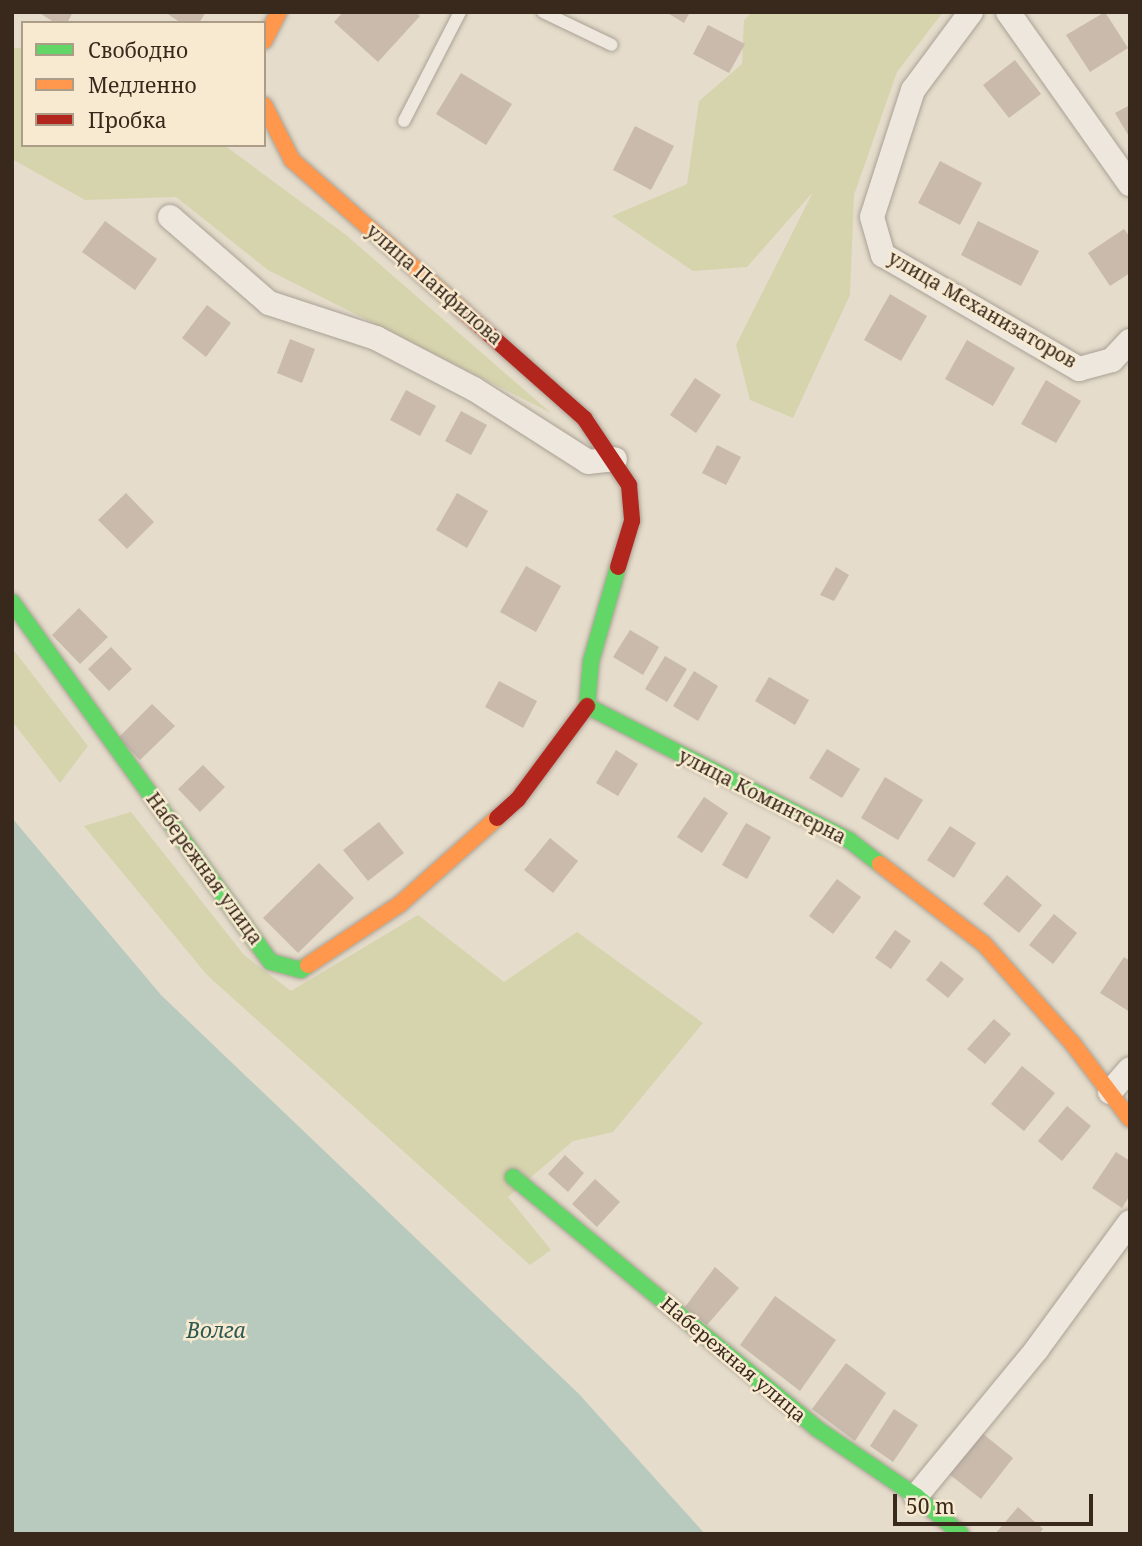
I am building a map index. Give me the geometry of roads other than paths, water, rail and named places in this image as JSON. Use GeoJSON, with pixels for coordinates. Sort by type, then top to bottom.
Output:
{"type":"FeatureCollection","features":[{"type":"Feature","properties":{"kind":"street"},"geometry":{"type":"LineString","coordinates":[[266,37],[279,12]]}},
{"type":"Feature","properties":{"kind":"street","name":"улица Механизаторов"},"geometry":{"type":"LineString","coordinates":[[971,12],[913,90],[872,217],[883,255],[1079,369],[1112,360],[1130,341]]}},
{"type":"Feature","properties":{"kind":"street"},"geometry":{"type":"LineString","coordinates":[[1008,12],[1130,184]]}},
{"type":"Feature","properties":{"kind":"street","name":"улица Панфилова"},"geometry":{"type":"LineString","coordinates":[[266,109],[292,160],[584,418],[615,459]]}},
{"type":"Feature","properties":{"kind":"street"},"geometry":{"type":"LineString","coordinates":[[170,217],[269,303],[376,338],[474,389],[588,462],[615,459],[629,485],[632,520],[591,661],[587,706]]}},
{"type":"Feature","properties":{"kind":"street","name":"Набережная улица"},"geometry":{"type":"LineString","coordinates":[[12,602],[271,962],[301,970],[400,904],[518,799],[587,706]]}},
{"type":"Feature","properties":{"kind":"street","name":"улица Коминтерна"},"geometry":{"type":"LineString","coordinates":[[587,706],[849,840],[984,944],[1130,1119]]}},
{"type":"Feature","properties":{"kind":"street"},"geometry":{"type":"LineString","coordinates":[[1110,1092],[1130,1069]]}},
{"type":"Feature","properties":{"kind":"street","name":"Набережная улица"},"geometry":{"type":"LineString","coordinates":[[513,1177],[816,1428],[916,1496],[961,1534]]}},
{"type":"Feature","properties":{"kind":"street"},"geometry":{"type":"LineString","coordinates":[[916,1496],[1037,1349],[1130,1222]]}},
{"type":"Feature","properties":{"kind":"lane"},"geometry":{"type":"LineString","coordinates":[[404,121],[460,12]]}},
{"type":"Feature","properties":{"kind":"lane"},"geometry":{"type":"LineString","coordinates":[[543,12],[612,45]]}},
{"type":"Feature","properties":{"kind":"water","name":"Волга"},"geometry":{"type":"Polygon","coordinates":[[[12,818],[161,995],[579,1394],[705,1534],[12,1534],[12,818]]]}}]}
